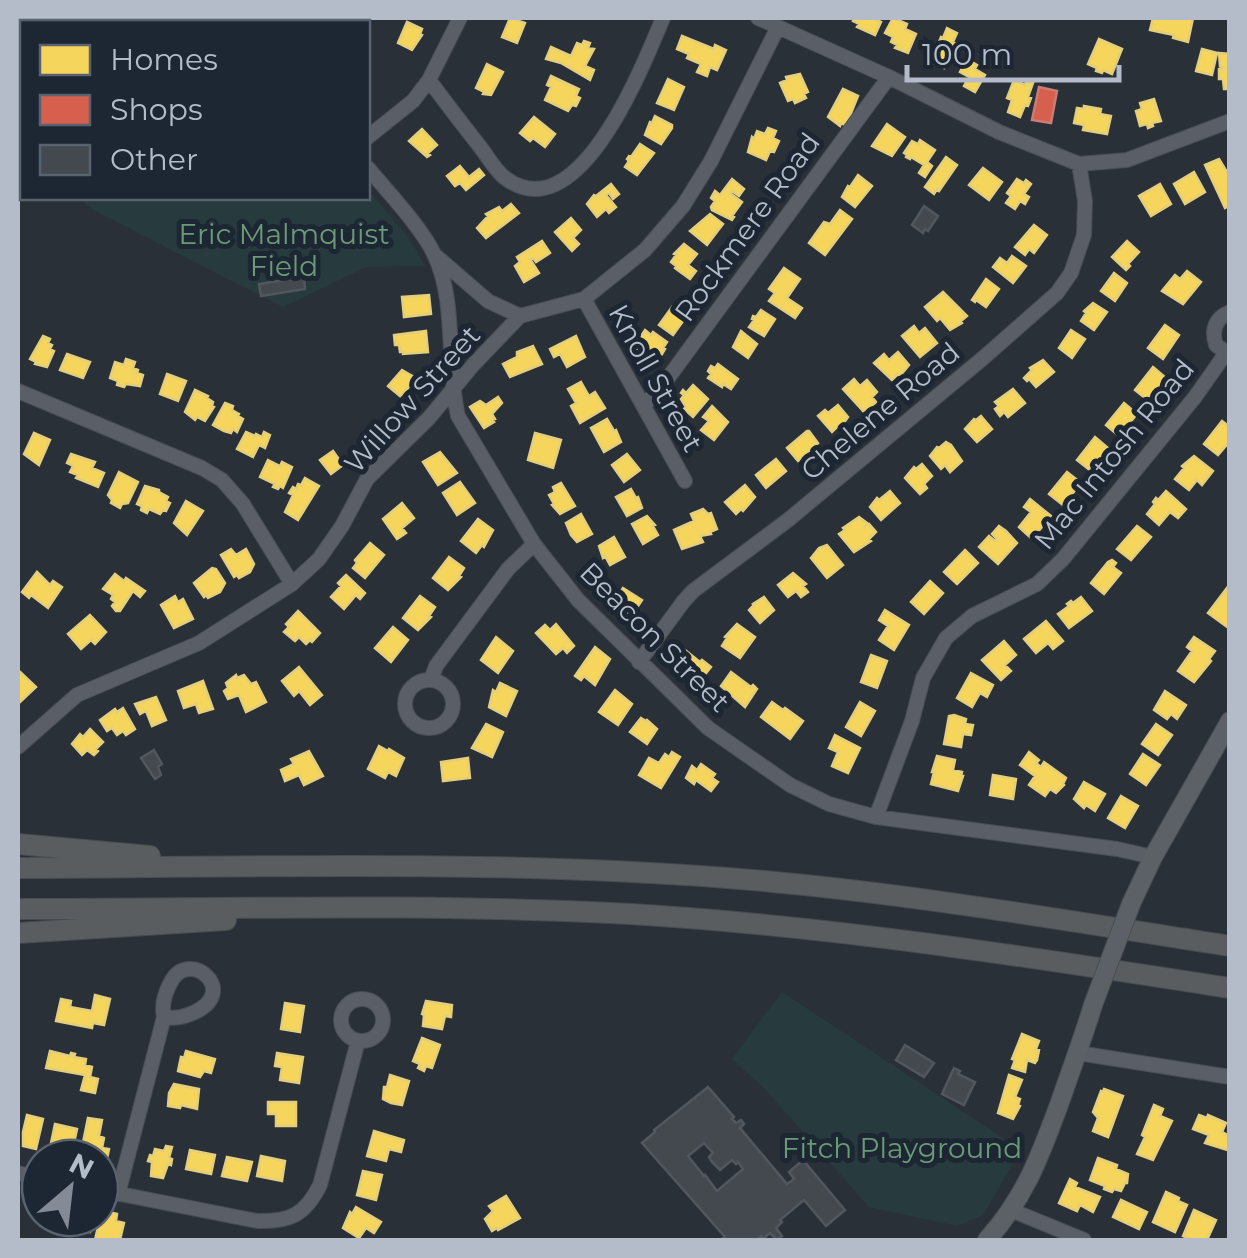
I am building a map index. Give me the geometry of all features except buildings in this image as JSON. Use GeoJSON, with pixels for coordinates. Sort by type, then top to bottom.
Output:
{"type":"FeatureCollection","features":[{"type":"Feature","properties":{"kind":"highway"},"geometry":{"type":"LineString","coordinates":[[18,844],[246,867]]}},
{"type":"Feature","properties":{"kind":"highway"},"geometry":{"type":"LineString","coordinates":[[18,868],[526,868],[729,878],[931,900],[1230,946]]}},
{"type":"Feature","properties":{"kind":"highway"},"geometry":{"type":"LineString","coordinates":[[18,910],[323,908],[576,912],[744,922],[980,949],[1230,988]]}},
{"type":"Feature","properties":{"kind":"highway"},"geometry":{"type":"LineString","coordinates":[[18,934],[203,923],[323,908]]}},
{"type":"Feature","properties":{"kind":"main road"},"geometry":{"type":"LineString","coordinates":[[988,1240],[1012,1210],[1038,1162],[1093,1005],[1152,857],[1230,722]]}},
{"type":"Feature","properties":{"kind":"street"},"geometry":{"type":"LineString","coordinates":[[370,135],[413,101],[429,80],[460,18]]}},
{"type":"Feature","properties":{"kind":"street"},"geometry":{"type":"LineString","coordinates":[[429,80],[502,176],[520,186],[539,188],[556,184],[585,163],[605,136],[663,18]]}},
{"type":"Feature","properties":{"kind":"street"},"geometry":{"type":"LineString","coordinates":[[758,18],[999,132],[1079,164],[1127,160],[1230,121]]}},
{"type":"Feature","properties":{"kind":"street"},"geometry":{"type":"LineString","coordinates":[[435,256],[488,301],[520,316],[584,299],[645,250],[683,206],[711,161],[778,27]]}},
{"type":"Feature","properties":{"kind":"street","name":"Rockmere Road"},"geometry":{"type":"LineString","coordinates":[[644,405],[888,77]]}},
{"type":"Feature","properties":{"kind":"street","name":"Chelene Road"},"geometry":{"type":"LineString","coordinates":[[639,662],[694,591],[788,520],[1057,293],[1071,274],[1084,236],[1085,201],[1079,164]]}},
{"type":"Feature","properties":{"kind":"street","name":"Beacon Street"},"geometry":{"type":"LineString","coordinates":[[370,171],[435,256],[446,298],[452,392],[458,416],[534,544],[578,600],[708,728],[790,786],[829,804],[876,817],[1152,857]]}},
{"type":"Feature","properties":{"kind":"street","name":"Knoll Street"},"geometry":{"type":"LineString","coordinates":[[584,299],[686,481]]}},
{"type":"Feature","properties":{"kind":"street","name":"Mac Intosh Road"},"geometry":{"type":"LineString","coordinates":[[876,817],[912,722],[924,678],[946,638],[972,616],[1037,584],[1063,559],[1228,354],[1216,345],[1213,332],[1218,320],[1230,312]]}},
{"type":"Feature","properties":{"kind":"street","name":"Willow Street"},"geometry":{"type":"LineString","coordinates":[[18,747],[78,694],[199,644],[292,584],[319,559],[368,479],[520,316]]}},
{"type":"Feature","properties":{"kind":"street"},"geometry":{"type":"LineString","coordinates":[[18,391],[202,468],[222,480],[244,504],[292,584]]}},
{"type":"Feature","properties":{"kind":"street"},"geometry":{"type":"LineString","coordinates":[[431,680],[436,666],[508,569],[534,544]]}},
{"type":"Feature","properties":{"kind":"street"},"geometry":{"type":"LineString","coordinates":[[120,1186],[164,1017]]}},
{"type":"Feature","properties":{"kind":"street"},"geometry":{"type":"LineString","coordinates":[[120,1194],[257,1222],[278,1222],[300,1212],[320,1184],[358,1041]]}},
{"type":"Feature","properties":{"kind":"street"},"geometry":{"type":"LineString","coordinates":[[1078,1053],[1230,1077]]}},
{"type":"Feature","properties":{"kind":"street"},"geometry":{"type":"LineString","coordinates":[[1012,1210],[1084,1240]]}},
{"type":"Feature","properties":{"kind":"green space","name":"Eric Malmquist Field"},"geometry":{"type":"Polygon","coordinates":[[[370,192],[409,238],[425,266],[366,267],[283,307],[89,207],[83,200],[370,200],[370,192]]]}},
{"type":"Feature","properties":{"kind":"green space","name":"Fitch Playground"},"geometry":{"type":"Polygon","coordinates":[[[782,992],[1021,1150],[983,1215],[957,1226],[869,1207],[764,1088],[732,1059],[782,992]]]}}]}
